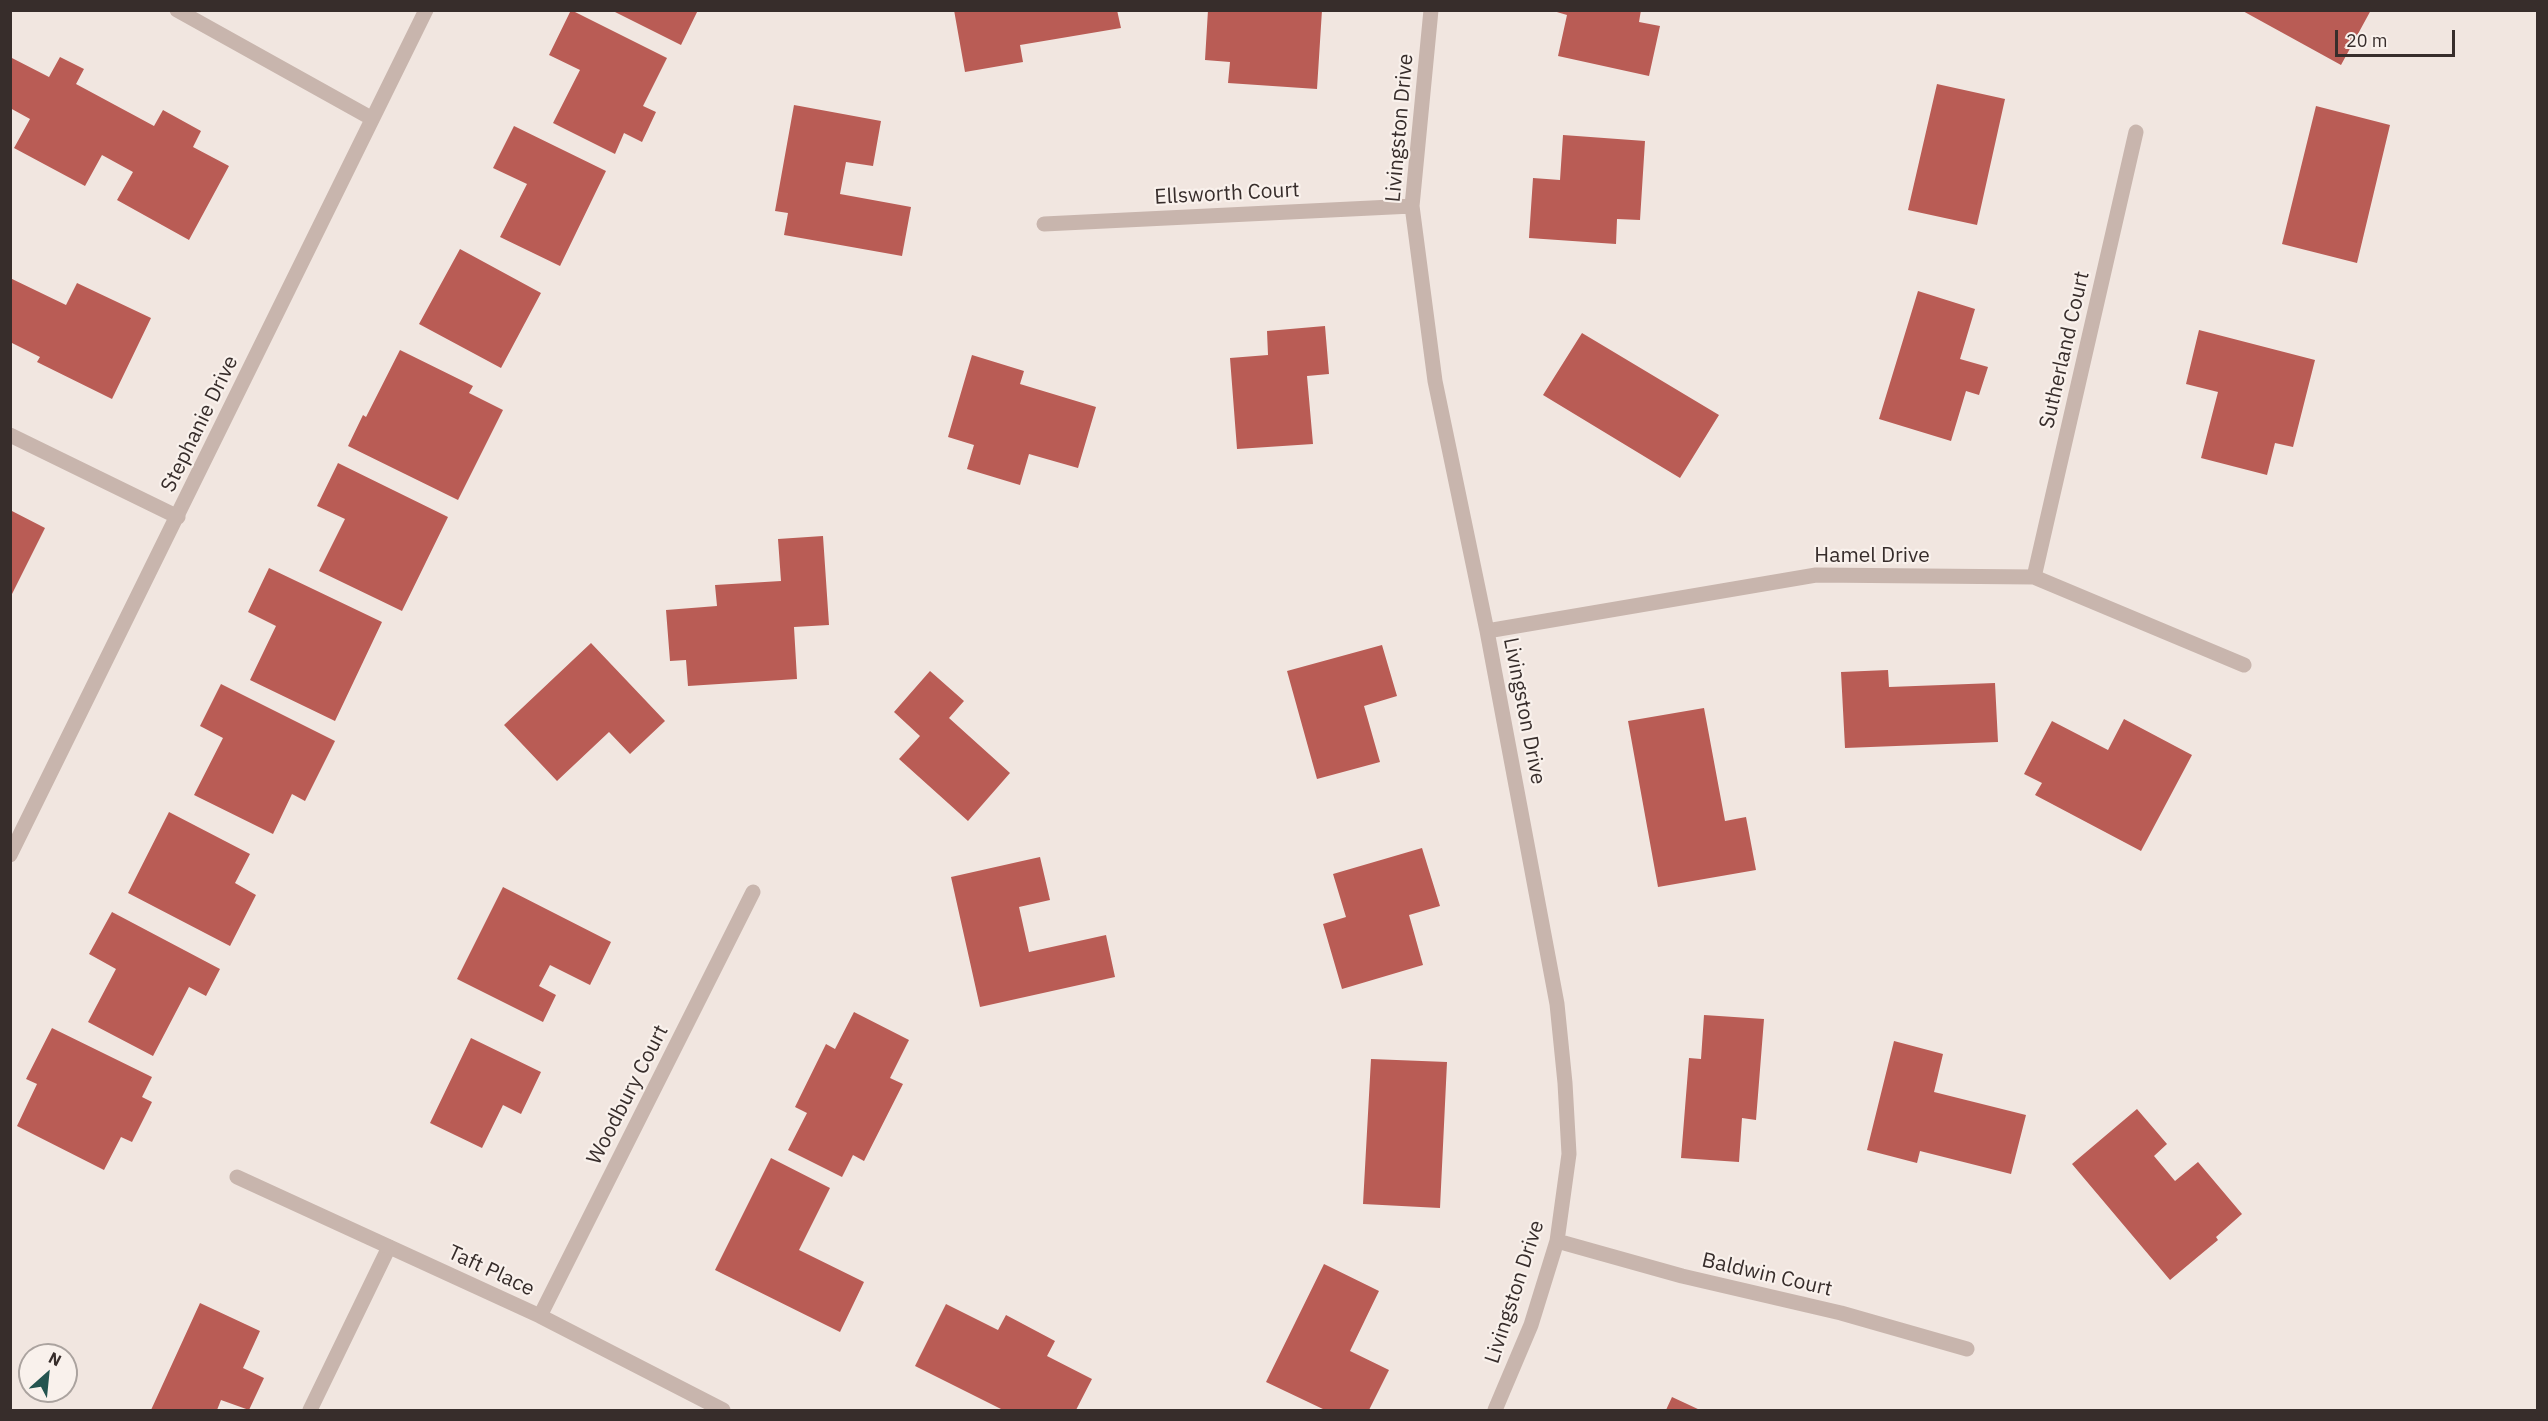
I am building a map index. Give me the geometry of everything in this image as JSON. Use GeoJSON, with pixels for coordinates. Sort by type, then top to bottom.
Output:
{"type":"FeatureCollection","features":[{"type":"Feature","properties":{"kind":"street"},"geometry":{"type":"LineString","coordinates":[[177,10],[371,118]]}},
{"type":"Feature","properties":{"kind":"street","name":"Stephanie Drive"},"geometry":{"type":"LineString","coordinates":[[10,855],[426,10]]}},
{"type":"Feature","properties":{"kind":"street","name":"Livingston Drive"},"geometry":{"type":"LineString","coordinates":[[1431,10],[1412,206],[1435,381],[1487,631],[1557,1004],[1569,1154],[1557,1241],[1531,1325],[1495,1410]]}},
{"type":"Feature","properties":{"kind":"street","name":"Sutherland Court"},"geometry":{"type":"LineString","coordinates":[[2034,577],[2136,132]]}},
{"type":"Feature","properties":{"kind":"street","name":"Ellsworth Court"},"geometry":{"type":"LineString","coordinates":[[1044,224],[1412,206]]}},
{"type":"Feature","properties":{"kind":"street"},"geometry":{"type":"LineString","coordinates":[[10,435],[178,517]]}},
{"type":"Feature","properties":{"kind":"street","name":"Hamel Drive"},"geometry":{"type":"LineString","coordinates":[[1487,631],[1815,575],[2034,577],[2244,665]]}},
{"type":"Feature","properties":{"kind":"street","name":"Woodbury Court"},"geometry":{"type":"LineString","coordinates":[[540,1316],[753,892]]}},
{"type":"Feature","properties":{"kind":"street","name":"Taft Place"},"geometry":{"type":"LineString","coordinates":[[237,1176],[540,1316],[723,1410]]}},
{"type":"Feature","properties":{"kind":"street","name":"Baldwin Court"},"geometry":{"type":"LineString","coordinates":[[1557,1241],[1682,1276],[1841,1313],[1967,1349]]}},
{"type":"Feature","properties":{"kind":"street"},"geometry":{"type":"LineString","coordinates":[[310,1410],[390,1247]]}},
{"type":"Feature","properties":{"kind":"building"},"geometry":{"type":"Polygon","coordinates":[[[571,10],[667,58],[643,106],[656,112],[642,142],[624,133],[615,154],[553,123],[580,70],[549,55],[571,10]]]}},
{"type":"Feature","properties":{"kind":"building"},"geometry":{"type":"Polygon","coordinates":[[[611,10],[698,10],[681,45],[611,10]]]}},
{"type":"Feature","properties":{"kind":"building"},"geometry":{"type":"Polygon","coordinates":[[[954,10],[1117,10],[1121,28],[1020,45],[1023,62],[965,72],[954,10]]]}},
{"type":"Feature","properties":{"kind":"building"},"geometry":{"type":"Polygon","coordinates":[[[1208,10],[1322,10],[1317,89],[1228,83],[1230,62],[1205,60],[1208,10]]]}},
{"type":"Feature","properties":{"kind":"building"},"geometry":{"type":"Polygon","coordinates":[[[1550,10],[1641,10],[1639,22],[1660,26],[1649,76],[1558,56],[1567,15],[1550,10]]]}},
{"type":"Feature","properties":{"kind":"building"},"geometry":{"type":"Polygon","coordinates":[[[2241,10],[2371,10],[2341,65],[2241,10]]]}},
{"type":"Feature","properties":{"kind":"building"},"geometry":{"type":"Polygon","coordinates":[[[10,57],[49,77],[60,57],[84,69],[76,84],[154,126],[163,110],[201,131],[193,147],[229,166],[189,240],[117,200],[133,172],[102,155],[85,186],[14,148],[30,119],[10,108],[10,57]]]}},
{"type":"Feature","properties":{"kind":"building"},"geometry":{"type":"Polygon","coordinates":[[[1937,84],[2005,99],[1977,225],[1908,210],[1937,84]]]}},
{"type":"Feature","properties":{"kind":"building"},"geometry":{"type":"Polygon","coordinates":[[[794,105],[881,121],[873,166],[846,162],[840,194],[911,207],[902,256],[784,235],[788,213],[775,211],[794,105]]]}},
{"type":"Feature","properties":{"kind":"building"},"geometry":{"type":"Polygon","coordinates":[[[2316,106],[2390,125],[2357,263],[2282,244],[2316,106]]]}},
{"type":"Feature","properties":{"kind":"building"},"geometry":{"type":"Polygon","coordinates":[[[514,126],[606,171],[560,266],[500,237],[527,184],[493,168],[514,126]]]}},
{"type":"Feature","properties":{"kind":"building"},"geometry":{"type":"Polygon","coordinates":[[[1563,135],[1645,141],[1640,220],[1617,219],[1616,244],[1529,238],[1533,178],[1560,180],[1563,135]]]}},
{"type":"Feature","properties":{"kind":"building"},"geometry":{"type":"Polygon","coordinates":[[[460,249],[541,293],[501,368],[419,324],[460,249]]]}},
{"type":"Feature","properties":{"kind":"building"},"geometry":{"type":"Polygon","coordinates":[[[10,278],[66,305],[77,283],[151,318],[112,399],[37,362],[40,357],[10,342],[10,278]]]}},
{"type":"Feature","properties":{"kind":"building"},"geometry":{"type":"Polygon","coordinates":[[[1918,291],[1975,309],[1960,359],[1988,367],[1979,395],[1966,391],[1951,441],[1879,419],[1918,291]]]}},
{"type":"Feature","properties":{"kind":"building"},"geometry":{"type":"Polygon","coordinates":[[[1325,326],[1329,374],[1307,376],[1313,444],[1237,449],[1230,358],[1268,355],[1267,331],[1325,326]]]}},
{"type":"Feature","properties":{"kind":"building"},"geometry":{"type":"Polygon","coordinates":[[[2199,330],[2315,360],[2293,447],[2275,443],[2267,475],[2201,458],[2218,392],[2186,384],[2199,330]]]}},
{"type":"Feature","properties":{"kind":"building"},"geometry":{"type":"Polygon","coordinates":[[[1582,333],[1719,415],[1680,478],[1543,395],[1582,333]]]}},
{"type":"Feature","properties":{"kind":"building"},"geometry":{"type":"Polygon","coordinates":[[[400,350],[473,386],[469,393],[503,410],[458,500],[348,446],[363,415],[366,417],[400,350]]]}},
{"type":"Feature","properties":{"kind":"building"},"geometry":{"type":"Polygon","coordinates":[[[972,355],[1024,371],[1020,384],[1096,407],[1078,468],[1029,454],[1020,485],[967,469],[974,445],[948,437],[972,355]]]}},
{"type":"Feature","properties":{"kind":"building"},"geometry":{"type":"Polygon","coordinates":[[[338,463],[448,517],[402,611],[319,571],[345,519],[317,506],[338,463]]]}},
{"type":"Feature","properties":{"kind":"building"},"geometry":{"type":"Polygon","coordinates":[[[10,510],[45,528],[10,598],[10,510]]]}},
{"type":"Feature","properties":{"kind":"building"},"geometry":{"type":"Polygon","coordinates":[[[823,536],[829,625],[794,627],[797,679],[688,686],[686,660],[670,661],[666,610],[717,606],[715,585],[781,581],[778,539],[823,536]]]}},
{"type":"Feature","properties":{"kind":"building"},"geometry":{"type":"Polygon","coordinates":[[[269,568],[382,622],[335,721],[250,680],[276,626],[248,612],[269,568]]]}},
{"type":"Feature","properties":{"kind":"building"},"geometry":{"type":"Polygon","coordinates":[[[591,643],[665,721],[630,754],[609,732],[557,781],[504,725],[591,643]]]}},
{"type":"Feature","properties":{"kind":"building"},"geometry":{"type":"Polygon","coordinates":[[[1382,645],[1397,696],[1364,706],[1380,762],[1317,779],[1287,671],[1382,645]]]}},
{"type":"Feature","properties":{"kind":"building"},"geometry":{"type":"Polygon","coordinates":[[[1888,670],[1889,687],[1995,683],[1998,742],[1845,748],[1841,672],[1888,670]]]}},
{"type":"Feature","properties":{"kind":"building"},"geometry":{"type":"Polygon","coordinates":[[[930,671],[964,701],[949,718],[1010,773],[968,821],[899,759],[920,736],[894,712],[930,671]]]}},
{"type":"Feature","properties":{"kind":"building"},"geometry":{"type":"Polygon","coordinates":[[[221,684],[335,741],[305,801],[292,794],[273,834],[194,795],[223,738],[200,726],[221,684]]]}},
{"type":"Feature","properties":{"kind":"building"},"geometry":{"type":"Polygon","coordinates":[[[1704,708],[1725,821],[1746,817],[1756,870],[1658,887],[1628,721],[1704,708]]]}},
{"type":"Feature","properties":{"kind":"building"},"geometry":{"type":"Polygon","coordinates":[[[2124,719],[2192,755],[2141,851],[2035,795],[2042,783],[2024,774],[2052,721],[2108,750],[2124,719]]]}},
{"type":"Feature","properties":{"kind":"building"},"geometry":{"type":"Polygon","coordinates":[[[169,812],[250,854],[235,883],[256,895],[230,946],[128,893],[169,812]]]}},
{"type":"Feature","properties":{"kind":"building"},"geometry":{"type":"Polygon","coordinates":[[[1422,848],[1440,906],[1409,915],[1423,965],[1342,989],[1323,924],[1346,917],[1333,874],[1422,848]]]}},
{"type":"Feature","properties":{"kind":"building"},"geometry":{"type":"Polygon","coordinates":[[[1040,857],[1050,900],[1019,907],[1029,952],[1106,935],[1115,977],[980,1007],[951,877],[1040,857]]]}},
{"type":"Feature","properties":{"kind":"building"},"geometry":{"type":"Polygon","coordinates":[[[503,887],[611,942],[590,985],[550,965],[539,986],[556,995],[543,1022],[457,979],[503,887]]]}},
{"type":"Feature","properties":{"kind":"building"},"geometry":{"type":"Polygon","coordinates":[[[112,912],[220,969],[206,996],[189,987],[153,1056],[88,1022],[116,969],[89,954],[112,912]]]}},
{"type":"Feature","properties":{"kind":"building"},"geometry":{"type":"Polygon","coordinates":[[[854,1012],[909,1040],[890,1078],[903,1084],[864,1161],[853,1155],[842,1177],[788,1150],[807,1113],[795,1107],[826,1044],[835,1049],[854,1012]]]}},
{"type":"Feature","properties":{"kind":"building"},"geometry":{"type":"Polygon","coordinates":[[[1704,1015],[1764,1019],[1756,1120],[1742,1118],[1739,1162],[1681,1158],[1689,1058],[1701,1059],[1704,1015]]]}},
{"type":"Feature","properties":{"kind":"building"},"geometry":{"type":"Polygon","coordinates":[[[52,1028],[152,1077],[142,1097],[152,1102],[132,1142],[121,1137],[104,1170],[17,1126],[37,1084],[26,1079],[52,1028]]]}},
{"type":"Feature","properties":{"kind":"building"},"geometry":{"type":"Polygon","coordinates":[[[471,1038],[541,1072],[521,1114],[503,1105],[482,1148],[430,1123],[471,1038]]]}},
{"type":"Feature","properties":{"kind":"building"},"geometry":{"type":"Polygon","coordinates":[[[1894,1041],[1943,1054],[1934,1092],[2026,1115],[2011,1174],[1920,1151],[1917,1163],[1867,1150],[1894,1041]]]}},
{"type":"Feature","properties":{"kind":"building"},"geometry":{"type":"Polygon","coordinates":[[[1371,1059],[1447,1062],[1440,1208],[1363,1204],[1371,1059]]]}},
{"type":"Feature","properties":{"kind":"building"},"geometry":{"type":"Polygon","coordinates":[[[2137,1109],[2167,1144],[2154,1156],[2175,1181],[2198,1162],[2242,1214],[2216,1237],[2218,1240],[2170,1280],[2072,1164],[2137,1109]]]}},
{"type":"Feature","properties":{"kind":"building"},"geometry":{"type":"Polygon","coordinates":[[[771,1158],[830,1188],[799,1250],[864,1282],[840,1332],[715,1270],[771,1158]]]}},
{"type":"Feature","properties":{"kind":"building"},"geometry":{"type":"Polygon","coordinates":[[[1324,1264],[1379,1291],[1350,1351],[1389,1370],[1369,1410],[1325,1410],[1266,1382],[1324,1264]]]}},
{"type":"Feature","properties":{"kind":"building"},"geometry":{"type":"Polygon","coordinates":[[[200,1303],[260,1331],[243,1368],[264,1378],[249,1410],[221,1400],[217,1410],[151,1410],[200,1303]]]}},
{"type":"Feature","properties":{"kind":"building"},"geometry":{"type":"Polygon","coordinates":[[[946,1304],[998,1330],[1006,1315],[1055,1341],[1047,1356],[1092,1379],[1076,1410],[1003,1410],[915,1366],[946,1304]]]}},
{"type":"Feature","properties":{"kind":"building"},"geometry":{"type":"Polygon","coordinates":[[[1672,1397],[1700,1410],[1666,1410],[1672,1397]]]}}]}
